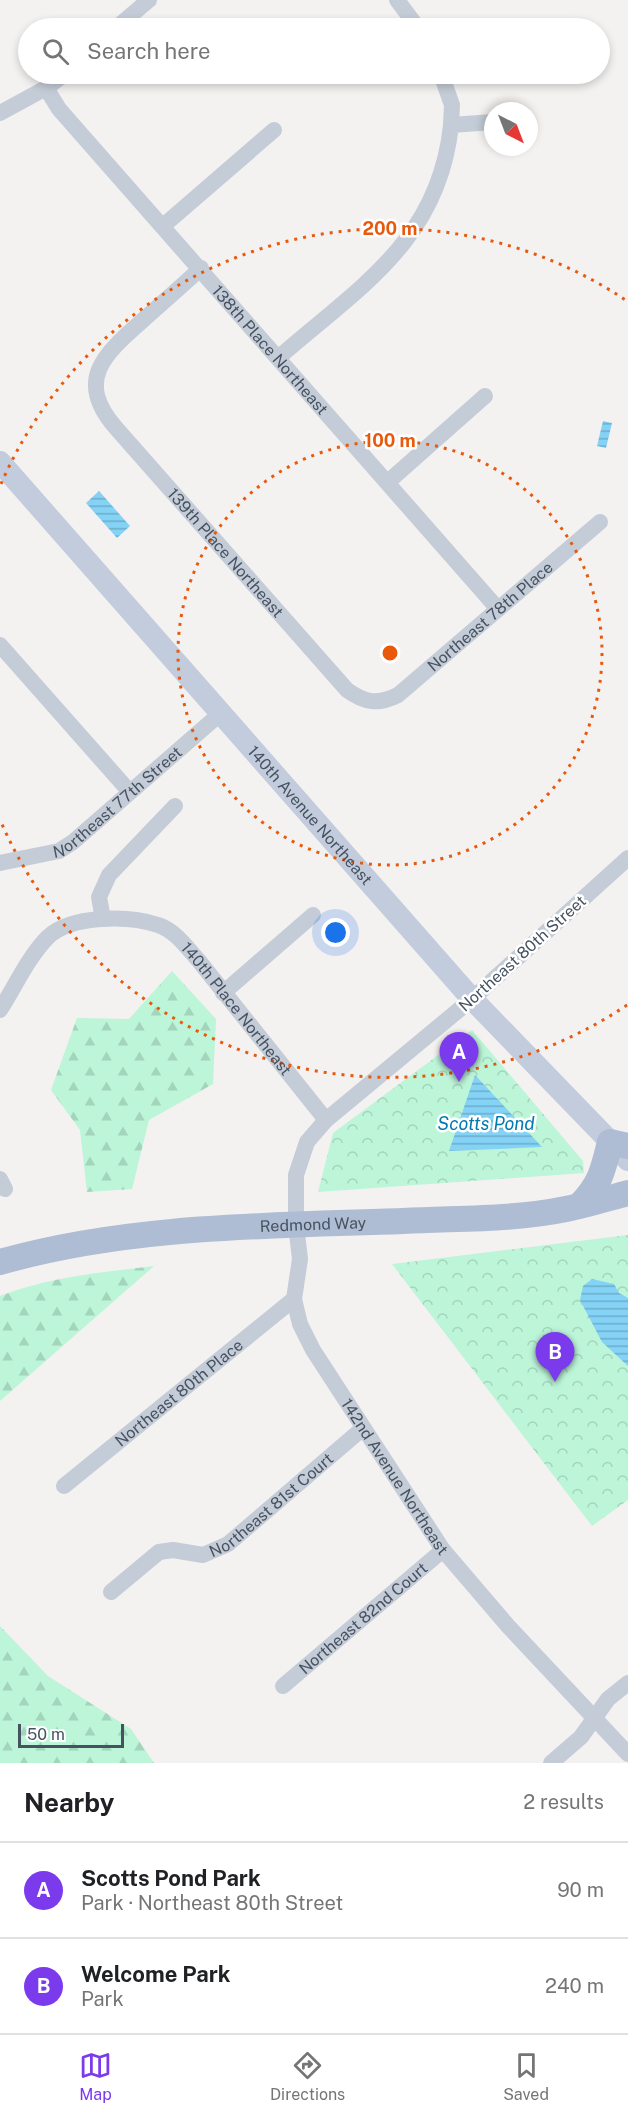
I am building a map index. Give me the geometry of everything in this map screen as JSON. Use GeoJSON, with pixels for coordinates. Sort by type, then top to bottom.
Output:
{"type":"FeatureCollection","features":[{"type":"Feature","properties":{"kind":"main road","name":"140th Avenue Northeast"},"geometry":{"type":"LineString","coordinates":[[0,462],[472,999],[619,1144],[628,1160]]}},
{"type":"Feature","properties":{"kind":"main road"},"geometry":{"type":"LineString","coordinates":[[580,1205],[594,1191],[619,1144]]}},
{"type":"Feature","properties":{"kind":"main road","name":"Redmond Way"},"geometry":{"type":"LineString","coordinates":[[0,1262],[32,1252],[115,1239],[217,1229],[511,1216],[580,1205],[628,1193]]}},
{"type":"Feature","properties":{"kind":"street"},"geometry":{"type":"LineString","coordinates":[[128,18],[149,0]]}},
{"type":"Feature","properties":{"kind":"street"},"geometry":{"type":"LineString","coordinates":[[397,0],[410,18]]}},
{"type":"Feature","properties":{"kind":"street"},"geometry":{"type":"LineString","coordinates":[[0,113],[51,84]]}},
{"type":"Feature","properties":{"kind":"street"},"geometry":{"type":"LineString","coordinates":[[278,357],[387,263],[410,238],[428,210],[449,148],[452,105],[445,84]]}},
{"type":"Feature","properties":{"kind":"street","name":"138th Place Northeast"},"geometry":{"type":"LineString","coordinates":[[46,88],[59,109],[201,268],[498,609]]}},
{"type":"Feature","properties":{"kind":"street"},"geometry":{"type":"LineString","coordinates":[[451,125],[484,123]]}},
{"type":"Feature","properties":{"kind":"street"},"geometry":{"type":"LineString","coordinates":[[163,226],[274,130]]}},
{"type":"Feature","properties":{"kind":"street","name":"139th Place Northeast"},"geometry":{"type":"LineString","coordinates":[[201,268],[118,342],[101,361],[95,386],[103,413],[347,690],[361,700],[375,702]]}},
{"type":"Feature","properties":{"kind":"street"},"geometry":{"type":"LineString","coordinates":[[388,481],[485,396]]}},
{"type":"Feature","properties":{"kind":"street","name":"Northeast 78th Place"},"geometry":{"type":"LineString","coordinates":[[375,702],[387,701],[398,695],[600,522]]}},
{"type":"Feature","properties":{"kind":"street"},"geometry":{"type":"LineString","coordinates":[[1,647],[129,791]]}},
{"type":"Feature","properties":{"kind":"street","name":"Northeast 77th Street"},"geometry":{"type":"LineString","coordinates":[[0,863],[59,851],[73,842],[221,713]]}},
{"type":"Feature","properties":{"kind":"street"},"geometry":{"type":"LineString","coordinates":[[103,919],[99,897],[109,876],[175,806]]}},
{"type":"Feature","properties":{"kind":"street","name":"Northeast 80th Street"},"geometry":{"type":"LineString","coordinates":[[307,1142],[326,1120],[472,999],[628,858]]}},
{"type":"Feature","properties":{"kind":"street"},"geometry":{"type":"LineString","coordinates":[[223,993],[313,915]]}},
{"type":"Feature","properties":{"kind":"street","name":"140th Place Northeast"},"geometry":{"type":"LineString","coordinates":[[0,1010],[35,952],[49,936],[74,923],[103,919],[160,925],[179,939],[326,1120]]}},
{"type":"Feature","properties":{"kind":"street","name":"142nd Avenue Northeast"},"geometry":{"type":"LineString","coordinates":[[307,1142],[296,1175],[300,1259],[294,1299],[300,1324],[313,1350],[362,1429],[443,1550],[508,1626],[628,1754]]}},
{"type":"Feature","properties":{"kind":"street","name":"Northeast 80th Place"},"geometry":{"type":"LineString","coordinates":[[64,1486],[294,1299]]}},
{"type":"Feature","properties":{"kind":"street","name":"Northeast 81st Court"},"geometry":{"type":"LineString","coordinates":[[111,1592],[159,1552],[173,1551],[203,1555],[228,1544],[362,1429]]}},
{"type":"Feature","properties":{"kind":"street","name":"Northeast 82nd Court"},"geometry":{"type":"LineString","coordinates":[[283,1686],[443,1550]]}},
{"type":"Feature","properties":{"kind":"street"},"geometry":{"type":"LineString","coordinates":[[551,1763],[581,1737],[608,1699],[628,1683]]}},
{"type":"Feature","properties":{"kind":"green space"},"geometry":{"type":"Polygon","coordinates":[[[172,971],[216,1019],[213,1084],[149,1120],[132,1189],[87,1192],[80,1130],[51,1090],[77,1018],[129,1019],[172,971]]]}},
{"type":"Feature","properties":{"kind":"green space"},"geometry":{"type":"Polygon","coordinates":[[[472,1030],[583,1161],[584,1173],[318,1192],[333,1133],[472,1030]]]}},
{"type":"Feature","properties":{"kind":"green space"},"geometry":{"type":"Polygon","coordinates":[[[628,1235],[628,1500],[592,1526],[392,1264],[628,1235]]]}},
{"type":"Feature","properties":{"kind":"green space"},"geometry":{"type":"Polygon","coordinates":[[[154,1266],[0,1401],[0,1296],[57,1280],[154,1266]]]}},
{"type":"Feature","properties":{"kind":"green space"},"geometry":{"type":"Polygon","coordinates":[[[0,1626],[48,1676],[131,1729],[154,1763],[0,1763],[0,1626]]]}},
{"type":"Feature","properties":{"kind":"water"},"geometry":{"type":"Polygon","coordinates":[[[603,421],[612,423],[606,448],[597,446],[603,421]]]}},
{"type":"Feature","properties":{"kind":"water"},"geometry":{"type":"Polygon","coordinates":[[[99,491],[130,526],[117,538],[86,503],[99,491]]]}},
{"type":"Feature","properties":{"kind":"water","name":"Scotts Pond"},"geometry":{"type":"Polygon","coordinates":[[[475,1075],[542,1147],[449,1151],[475,1075]]]}},
{"type":"Feature","properties":{"kind":"water"},"geometry":{"type":"Polygon","coordinates":[[[592,1279],[614,1284],[619,1293],[628,1298],[628,1366],[602,1342],[580,1300],[583,1286],[592,1279]]]}},
{"type":"Feature","properties":{"kind":"place","name":"Scotts Pond Park"},"geometry":{"type":"Point","coordinates":[459,1082]}},
{"type":"Feature","properties":{"kind":"place","name":"Welcome Park"},"geometry":{"type":"Point","coordinates":[555,1382]}}]}
